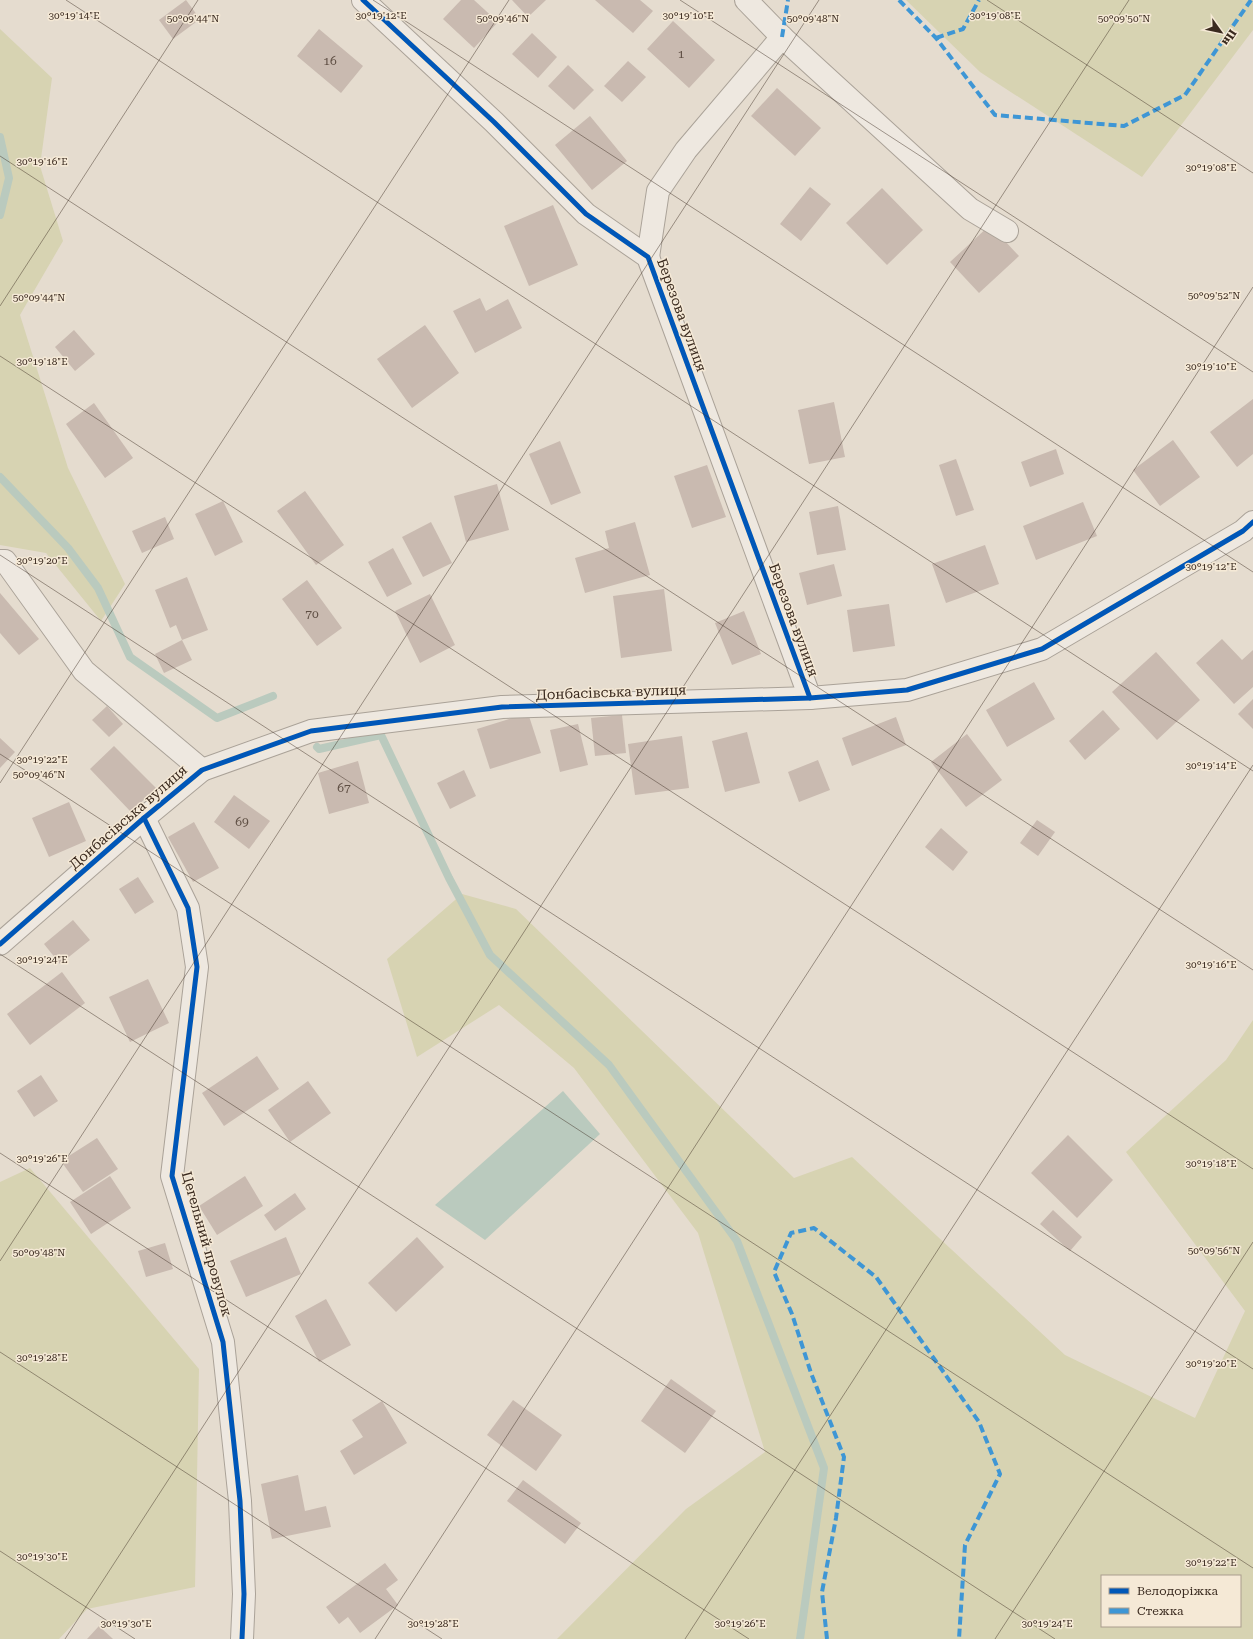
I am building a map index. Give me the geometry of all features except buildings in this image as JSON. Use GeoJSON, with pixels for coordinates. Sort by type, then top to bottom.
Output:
{"type":"FeatureCollection","features":[{"type":"Feature","properties":{"kind":"street","name":"Березова вулиця"},"geometry":{"type":"LineString","coordinates":[[363,0],[494,122],[586,214],[648,257]]}},
{"type":"Feature","properties":{"kind":"street"},"geometry":{"type":"LineString","coordinates":[[746,0],[782,37],[970,209],[1007,231]]}},
{"type":"Feature","properties":{"kind":"street","name":"Березова вулиця"},"geometry":{"type":"LineString","coordinates":[[782,37],[686,150],[658,191],[648,257],[810,698]]}},
{"type":"Feature","properties":{"kind":"street","name":"Донбасівська вулиця"},"geometry":{"type":"LineString","coordinates":[[0,944],[144,818],[202,770],[311,731],[502,707],[810,698],[907,690],[1042,649],[1243,532],[1253,522]]}},
{"type":"Feature","properties":{"kind":"street"},"geometry":{"type":"LineString","coordinates":[[0,561],[5,562],[84,671],[202,770]]}},
{"type":"Feature","properties":{"kind":"street","name":"Цегельний провулок"},"geometry":{"type":"LineString","coordinates":[[144,818],[188,908],[197,967],[172,1176],[223,1342],[240,1501],[244,1594],[242,1639]]}},
{"type":"Feature","properties":{"kind":"shaded area"},"geometry":{"type":"Polygon","coordinates":[[[906,0],[1253,0],[1253,30],[1142,177],[980,72],[906,0]]]}},
{"type":"Feature","properties":{"kind":"shaded area"},"geometry":{"type":"Polygon","coordinates":[[[0,29],[52,78],[40,166],[63,241],[20,315],[68,468],[125,584],[101,621],[46,553],[0,545],[0,29]]]}},
{"type":"Feature","properties":{"kind":"shaded area"},"geometry":{"type":"Polygon","coordinates":[[[462,894],[516,909],[794,1178],[852,1157],[1065,1355],[1195,1418],[1245,1311],[1126,1152],[1226,1060],[1253,1020],[1253,1639],[557,1639],[686,1509],[765,1452],[698,1233],[574,1068],[499,1005],[417,1057],[387,959],[462,894]]]}},
{"type":"Feature","properties":{"kind":"shaded area"},"geometry":{"type":"Polygon","coordinates":[[[563,1091],[600,1134],[485,1240],[435,1205],[563,1091]]]}},
{"type":"Feature","properties":{"kind":"shaded area"},"geometry":{"type":"Polygon","coordinates":[[[30,1168],[199,1369],[195,1587],[87,1609],[59,1639],[0,1639],[0,1182],[30,1168]]]}},
{"type":"Feature","properties":{"kind":"waterway"},"geometry":{"type":"LineString","coordinates":[[0,137],[9,178],[0,215]]}},
{"type":"Feature","properties":{"kind":"waterway"},"geometry":{"type":"LineString","coordinates":[[0,477],[68,548],[98,588],[130,657],[217,718],[273,696]]}},
{"type":"Feature","properties":{"kind":"waterway"},"geometry":{"type":"LineString","coordinates":[[317,747],[319,749],[381,735],[449,878],[490,955],[609,1065],[737,1241],[824,1468],[800,1639]]}},
{"type":"Feature","properties":{"kind":"marked path"},"geometry":{"type":"LineString","coordinates":[[782,37],[788,0]]}},
{"type":"Feature","properties":{"kind":"marked path"},"geometry":{"type":"LineString","coordinates":[[899,0],[936,38],[995,115],[1124,126],[1185,95],[1251,0]]}},
{"type":"Feature","properties":{"kind":"marked path"},"geometry":{"type":"LineString","coordinates":[[936,38],[963,29],[979,0]]}},
{"type":"Feature","properties":{"kind":"marked path"},"geometry":{"type":"LineString","coordinates":[[827,1639],[822,1592],[836,1518],[844,1457],[811,1373],[792,1314],[774,1272],[791,1233],[814,1228],[876,1277],[979,1422],[1000,1474],[965,1545],[959,1639]]}},
{"type":"Feature","properties":{"kind":"cycle path"},"geometry":{"type":"LineString","coordinates":[[363,0],[494,122],[586,214],[648,257],[810,698]]}},
{"type":"Feature","properties":{"kind":"cycle path"},"geometry":{"type":"LineString","coordinates":[[0,944],[144,818],[202,770],[311,731],[502,707],[810,698],[907,690],[1042,649],[1243,531],[1253,522]]}},
{"type":"Feature","properties":{"kind":"cycle path"},"geometry":{"type":"LineString","coordinates":[[144,818],[188,908],[197,967],[172,1176],[223,1342],[240,1501],[244,1594],[242,1639]]}}]}
